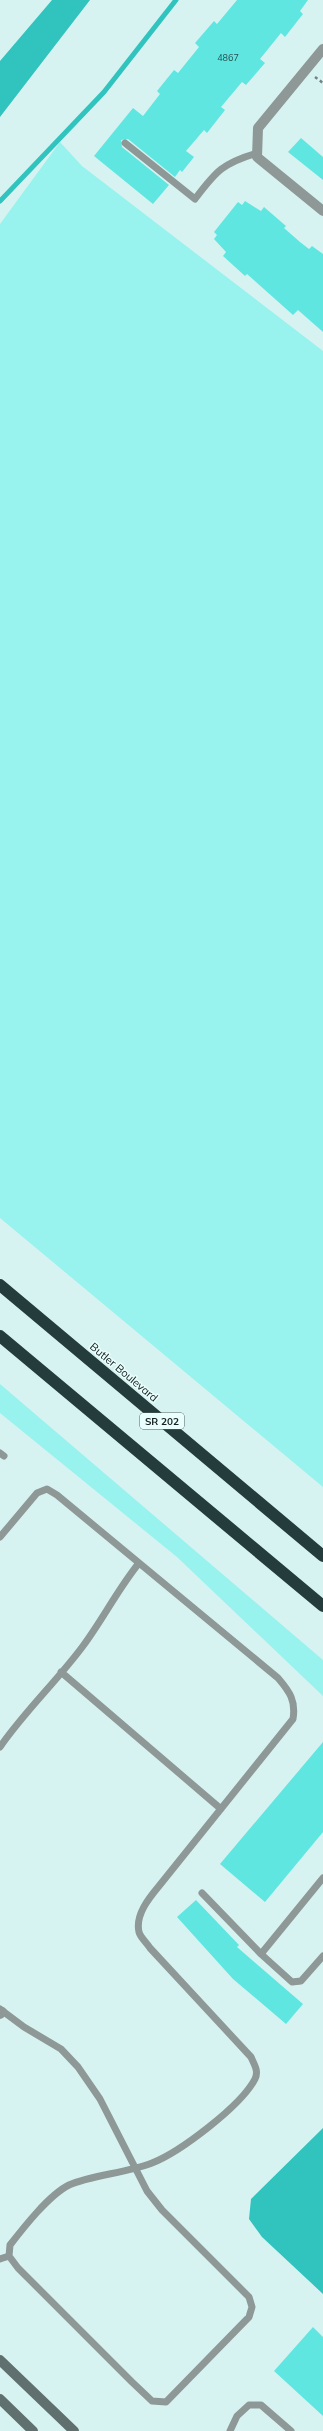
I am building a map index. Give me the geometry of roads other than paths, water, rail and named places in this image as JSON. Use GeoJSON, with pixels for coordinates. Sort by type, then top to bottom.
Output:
{"type":"FeatureCollection","features":[{"type":"Feature","properties":{"kind":"highway","name":"Butler Boulevard"},"geometry":{"type":"LineString","coordinates":[[0,1285],[323,1556]]}},
{"type":"Feature","properties":{"kind":"highway"},"geometry":{"type":"LineString","coordinates":[[0,1336],[323,1606]]}},
{"type":"Feature","properties":{"kind":"main road"},"geometry":{"type":"LineString","coordinates":[[0,2360],[74,2431]]}},
{"type":"Feature","properties":{"kind":"main road"},"geometry":{"type":"LineString","coordinates":[[0,2400],[32,2431]]}},
{"type":"Feature","properties":{"kind":"street"},"geometry":{"type":"LineString","coordinates":[[323,49],[258,128],[257,154],[257,157],[323,211]]}},
{"type":"Feature","properties":{"kind":"lane"},"geometry":{"type":"LineString","coordinates":[[125,143],[195,199],[212,176],[231,161],[257,154]]}},
{"type":"Feature","properties":{"kind":"lane"},"geometry":{"type":"LineString","coordinates":[[0,1537],[37,1493],[47,1489],[57,1494],[278,1678],[291,1693],[295,1707],[293,1719],[145,1904],[138,1921],[139,1933],[251,2056],[256,2068],[255,2078],[243,2095],[206,2130],[181,2147],[153,2163],[137,2168],[70,2185],[56,2194],[20,2232],[10,2245],[9,2256],[132,2382],[152,2400],[166,2402],[249,2317],[252,2307],[249,2297],[162,2210],[147,2192],[137,2168],[100,2098],[78,2067],[61,2049],[1,2012]]}},
{"type":"Feature","properties":{"kind":"lane"},"geometry":{"type":"LineString","coordinates":[[0,1747],[17,1722],[82,1647],[123,1584],[139,1563]]}},
{"type":"Feature","properties":{"kind":"lane"},"geometry":{"type":"LineString","coordinates":[[61,1672],[221,1809]]}},
{"type":"Feature","properties":{"kind":"lane"},"geometry":{"type":"LineString","coordinates":[[0,1732],[6,1738]]}},
{"type":"Feature","properties":{"kind":"lane"},"geometry":{"type":"LineString","coordinates":[[261,1954],[323,1878]]}},
{"type":"Feature","properties":{"kind":"lane"},"geometry":{"type":"LineString","coordinates":[[202,1893],[261,1954],[292,1982],[301,1981],[323,1956]]}},
{"type":"Feature","properties":{"kind":"lane"},"geometry":{"type":"LineString","coordinates":[[0,2259],[9,2256]]}},
{"type":"Feature","properties":{"kind":"lane"},"geometry":{"type":"LineString","coordinates":[[230,2431],[237,2416],[249,2405],[261,2405],[291,2431]]}},
{"type":"Feature","properties":{"kind":"waterway"},"geometry":{"type":"LineString","coordinates":[[0,201],[104,92],[176,0]]}}]}
